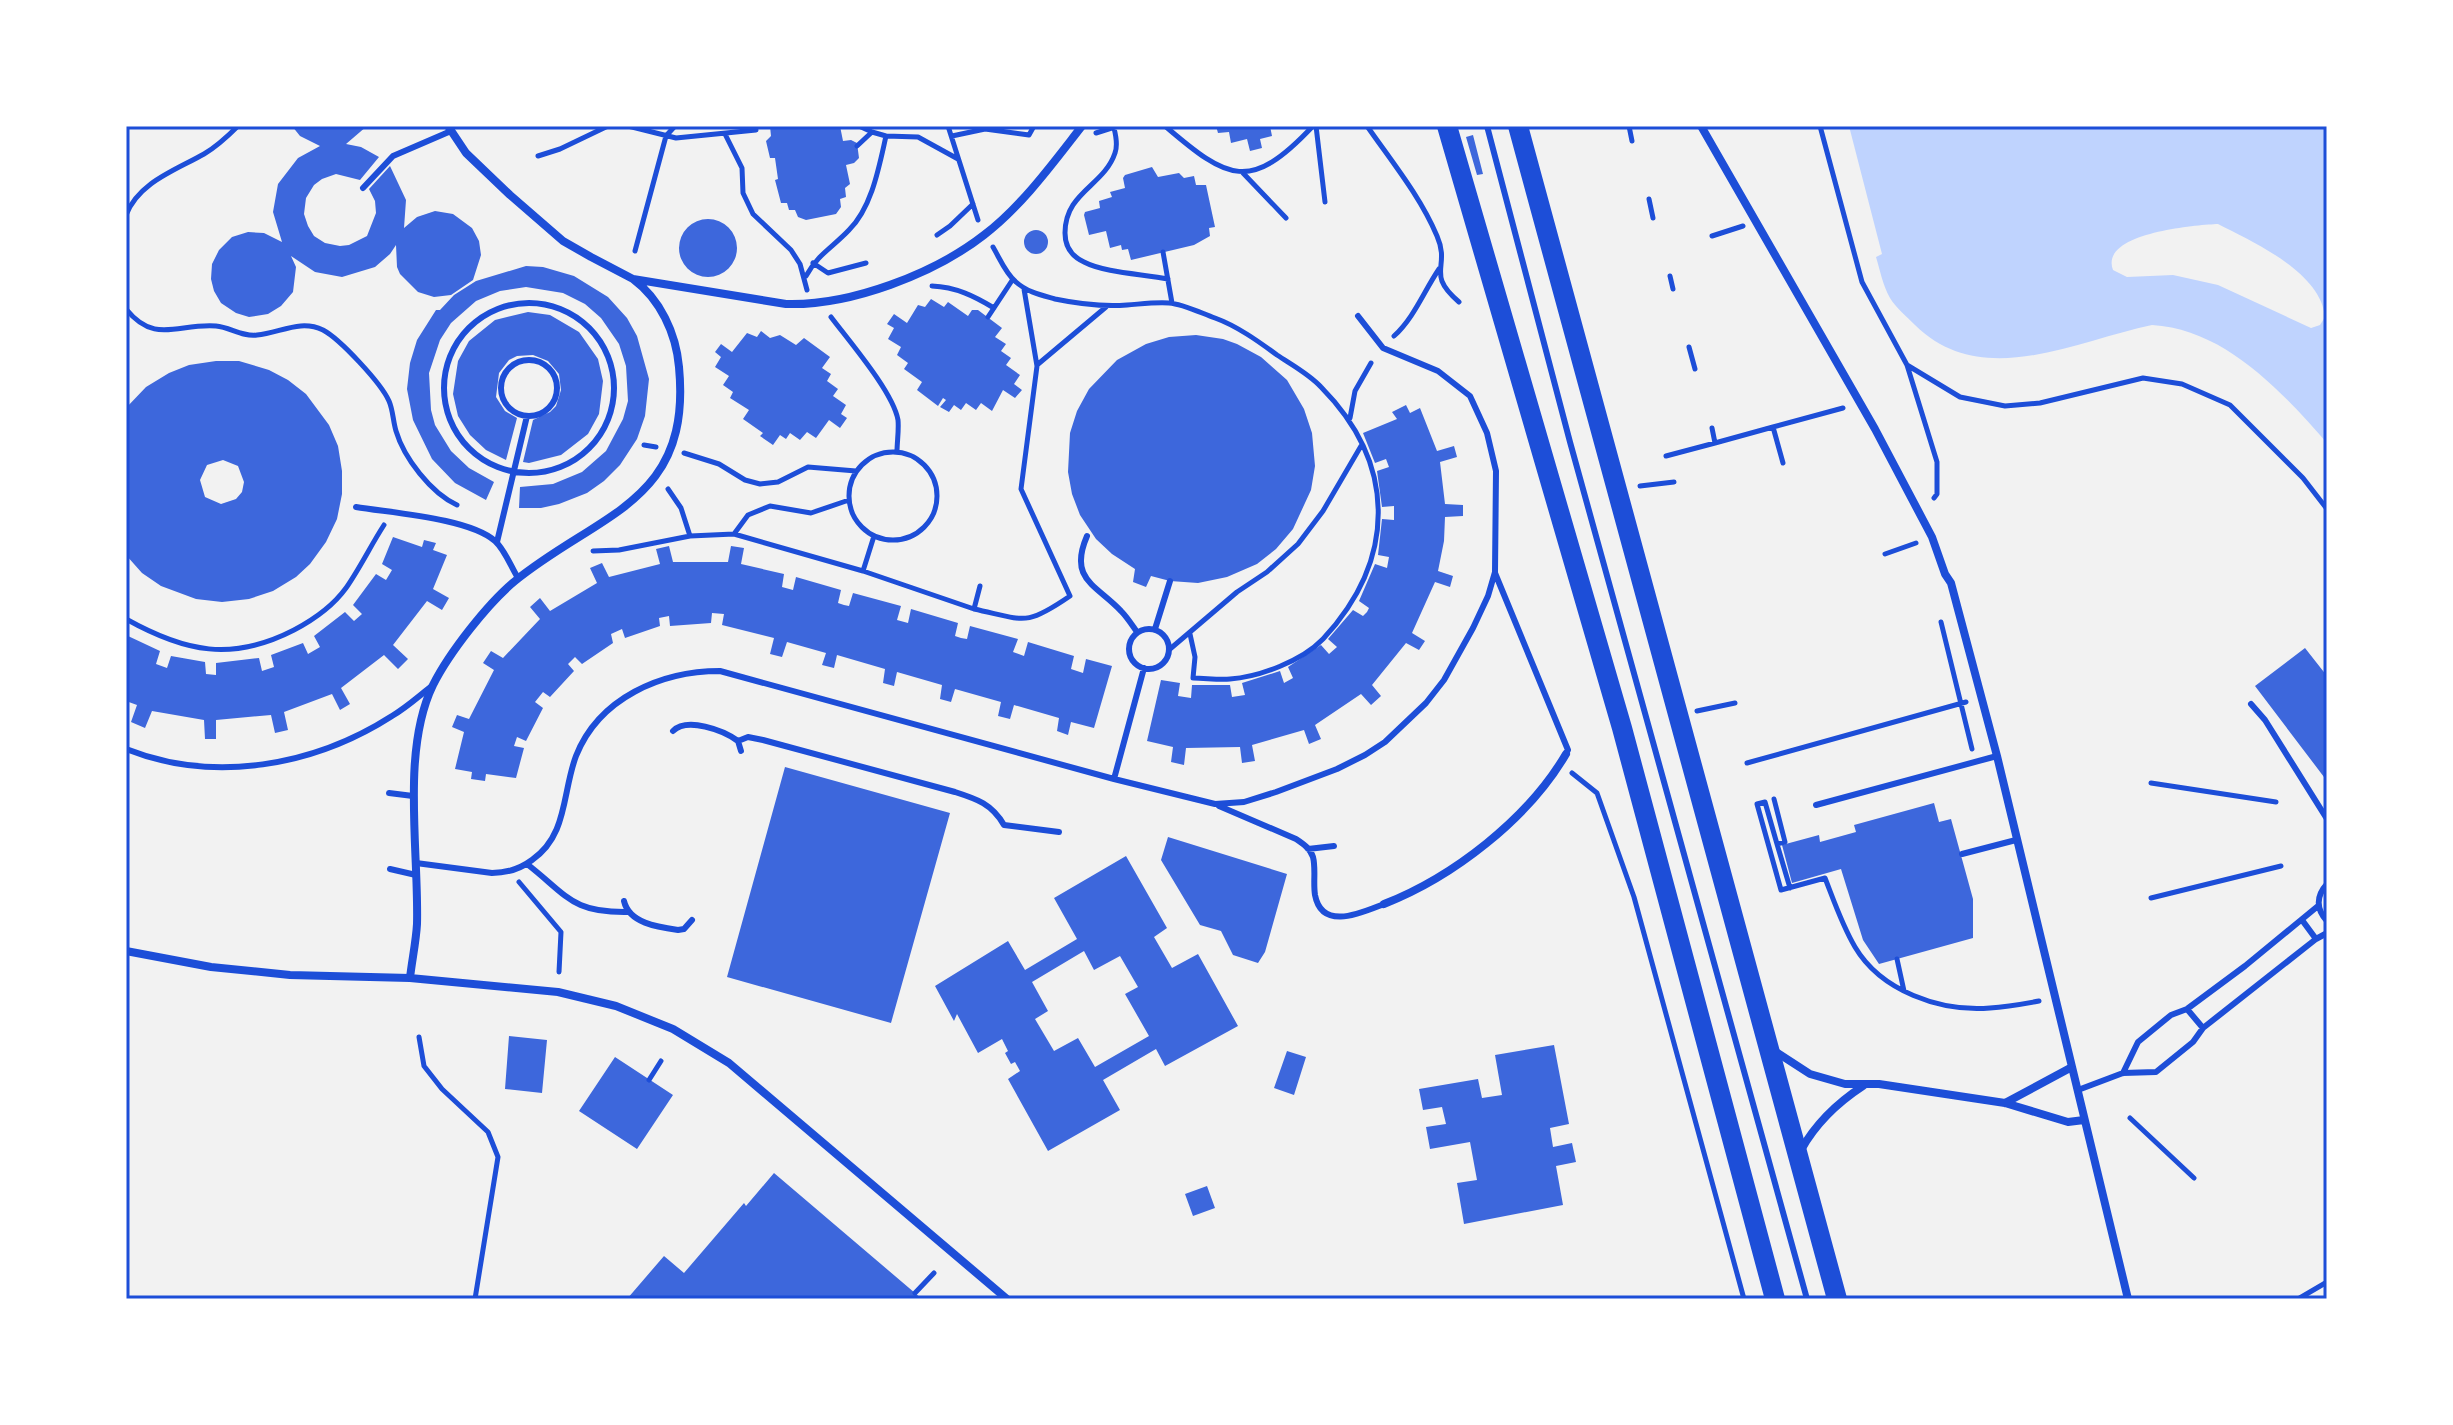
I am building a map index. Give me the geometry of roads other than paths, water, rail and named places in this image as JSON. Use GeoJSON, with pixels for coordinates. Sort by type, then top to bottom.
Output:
{"type":"FeatureCollection","features":[{"type":"Feature","properties":{"kind":"main road"},"geometry":{"type":"LineString","coordinates":[[1447,126],[1622,728],[1775,1299]]}},
{"type":"Feature","properties":{"kind":"main road"},"geometry":{"type":"LineString","coordinates":[[1518,126],[1837,1299]]}},
{"type":"Feature","properties":{"kind":"street"},"geometry":{"type":"LineString","coordinates":[[1701,126],[1875,429],[1932,537],[1951,583],[1997,756],[2128,1299]]}},
{"type":"Feature","properties":{"kind":"street"},"geometry":{"type":"LineString","coordinates":[[410,978],[417,926],[413,796],[424,714],[433,685],[486,609],[518,578],[620,513],[656,475],[670,451],[679,421],[680,382],[674,337],[653,297],[633,279],[563,241],[543,226],[466,153],[450,128]]}},
{"type":"Feature","properties":{"kind":"street"},"geometry":{"type":"LineString","coordinates":[[633,279],[786,304],[826,302],[873,289],[941,263],[985,234],[1085,129]]}},
{"type":"Feature","properties":{"kind":"street"},"geometry":{"type":"LineString","coordinates":[[1384,904],[1435,879],[1470,857],[1534,796],[1566,754]]}},
{"type":"Feature","properties":{"kind":"street"},"geometry":{"type":"LineString","coordinates":[[126,951],[211,967],[290,975],[410,978],[558,992],[616,1006],[673,1029],[729,1063],[1007,1299]]}},
{"type":"Feature","properties":{"kind":"street"},"geometry":{"type":"LineString","coordinates":[[1769,1047],[1810,1074],[1845,1084],[1879,1084],[2005,1103],[2068,1122],[2084,1120]]}},
{"type":"Feature","properties":{"kind":"street"},"geometry":{"type":"LineString","coordinates":[[2005,1103],[2072,1067]]}},
{"type":"Feature","properties":{"kind":"street"},"geometry":{"type":"LineString","coordinates":[[1798,1156],[1807,1138],[1824,1117],[1863,1085]]}},
{"type":"Feature","properties":{"kind":"lane"},"geometry":{"type":"LineString","coordinates":[[1487,126],[1570,442],[1807,1299]]}},
{"type":"Feature","properties":{"kind":"lane"},"geometry":{"type":"LineString","coordinates":[[363,188],[393,156],[450,128]]}},
{"type":"Feature","properties":{"kind":"lane"},"geometry":{"type":"LineString","coordinates":[[521,302],[540,303],[576,316],[602,344],[612,370],[613,399],[600,435],[572,461],[536,473],[513,471],[481,459],[455,431],[445,405],[444,376],[457,340],[485,314],[521,302]]}},
{"type":"Feature","properties":{"kind":"lane"},"geometry":{"type":"LineString","coordinates":[[1215,804],[1244,802],[1310,780],[1385,742],[1426,703],[1444,680],[1473,628],[1495,572],[1496,471],[1487,433],[1470,396],[1438,371],[1383,348],[1358,316]]}},
{"type":"Feature","properties":{"kind":"lane"},"geometry":{"type":"LineString","coordinates":[[524,359],[545,365],[557,383],[554,400],[548,409],[527,416],[507,407],[500,386],[509,367],[524,359]]}},
{"type":"Feature","properties":{"kind":"lane"},"geometry":{"type":"LineString","coordinates":[[497,542],[527,416]]}},
{"type":"Feature","properties":{"kind":"lane"},"geometry":{"type":"LineString","coordinates":[[356,507],[466,527],[497,542],[518,578]]}},
{"type":"Feature","properties":{"kind":"lane"},"geometry":{"type":"LineString","coordinates":[[1087,536],[1081,557],[1084,577],[1121,611],[1137,632]]}},
{"type":"Feature","properties":{"kind":"lane"},"geometry":{"type":"LineString","coordinates":[[1495,572],[1568,750],[1566,754]]}},
{"type":"Feature","properties":{"kind":"lane"},"geometry":{"type":"LineString","coordinates":[[1155,629],[1170,581]]}},
{"type":"Feature","properties":{"kind":"lane"},"geometry":{"type":"LineString","coordinates":[[1155,629],[1166,637],[1170,649],[1162,665],[1151,669],[1138,666],[1130,656],[1130,643],[1137,632],[1155,629]]}},
{"type":"Feature","properties":{"kind":"lane"},"geometry":{"type":"LineString","coordinates":[[1114,779],[1144,668]]}},
{"type":"Feature","properties":{"kind":"lane"},"geometry":{"type":"LineString","coordinates":[[416,863],[505,873],[527,864],[540,855],[554,837],[577,754],[597,725],[618,703],[638,689],[670,676],[720,671],[1215,804],[1296,839],[1308,849],[1313,859],[1315,894],[1326,912],[1344,918],[1384,904]]}},
{"type":"Feature","properties":{"kind":"lane"},"geometry":{"type":"LineString","coordinates":[[126,749],[185,765],[232,768],[278,763],[323,751],[365,732],[395,715],[433,685]]}},
{"type":"Feature","properties":{"kind":"lane"},"geometry":{"type":"LineString","coordinates":[[2251,704],[2265,720],[2327,819]]}},
{"type":"Feature","properties":{"kind":"lane"},"geometry":{"type":"LineString","coordinates":[[673,731],[680,725],[688,724],[730,736],[738,741],[741,751]]}},
{"type":"Feature","properties":{"kind":"lane"},"geometry":{"type":"LineString","coordinates":[[738,741],[748,737],[763,740],[955,792],[979,799],[990,806],[1004,825],[1059,832]]}},
{"type":"Feature","properties":{"kind":"lane"},"geometry":{"type":"LineString","coordinates":[[1816,805],[1997,756]]}},
{"type":"Feature","properties":{"kind":"lane"},"geometry":{"type":"LineString","coordinates":[[389,793],[413,796]]}},
{"type":"Feature","properties":{"kind":"lane"},"geometry":{"type":"LineString","coordinates":[[1962,854],[2016,840]]}},
{"type":"Feature","properties":{"kind":"lane"},"geometry":{"type":"LineString","coordinates":[[1308,849],[1334,846]]}},
{"type":"Feature","properties":{"kind":"lane"},"geometry":{"type":"LineString","coordinates":[[527,864],[577,905],[599,912],[628,912]]}},
{"type":"Feature","properties":{"kind":"lane"},"geometry":{"type":"LineString","coordinates":[[390,869],[416,875]]}},
{"type":"Feature","properties":{"kind":"lane"},"geometry":{"type":"LineString","coordinates":[[2123,1073],[2138,1042],[2171,1015],[2187,1009],[2302,920],[2318,906],[2321,891],[2327,884]]}},
{"type":"Feature","properties":{"kind":"lane"},"geometry":{"type":"LineString","coordinates":[[624,901],[628,912],[637,920],[678,930],[684,929],[692,920]]}},
{"type":"Feature","properties":{"kind":"lane"},"geometry":{"type":"LineString","coordinates":[[2318,906],[2327,921]]}},
{"type":"Feature","properties":{"kind":"lane"},"geometry":{"type":"LineString","coordinates":[[2302,920],[2316,939]]}},
{"type":"Feature","properties":{"kind":"lane"},"geometry":{"type":"LineString","coordinates":[[2078,1090],[2123,1073],[2156,1072],[2193,1042],[2203,1028],[2327,933]]}},
{"type":"Feature","properties":{"kind":"lane"},"geometry":{"type":"LineString","coordinates":[[2187,1009],[2203,1028]]}},
{"type":"Feature","properties":{"kind":"water"},"geometry":{"type":"Polygon","coordinates":[[[1849,126],[2327,126],[2327,443],[2250,366],[2204,338],[2179,329],[2152,325],[2030,356],[1999,358],[1969,355],[1941,345],[1915,325],[1890,298],[1876,257],[1882,254],[1849,126]],[[2218,224],[2171,229],[2134,239],[2120,247],[2113,257],[2113,270],[2127,277],[2173,275],[2218,285],[2311,328],[2320,325],[2325,317],[2321,301],[2299,273],[2266,249],[2218,224]]]}}]}
